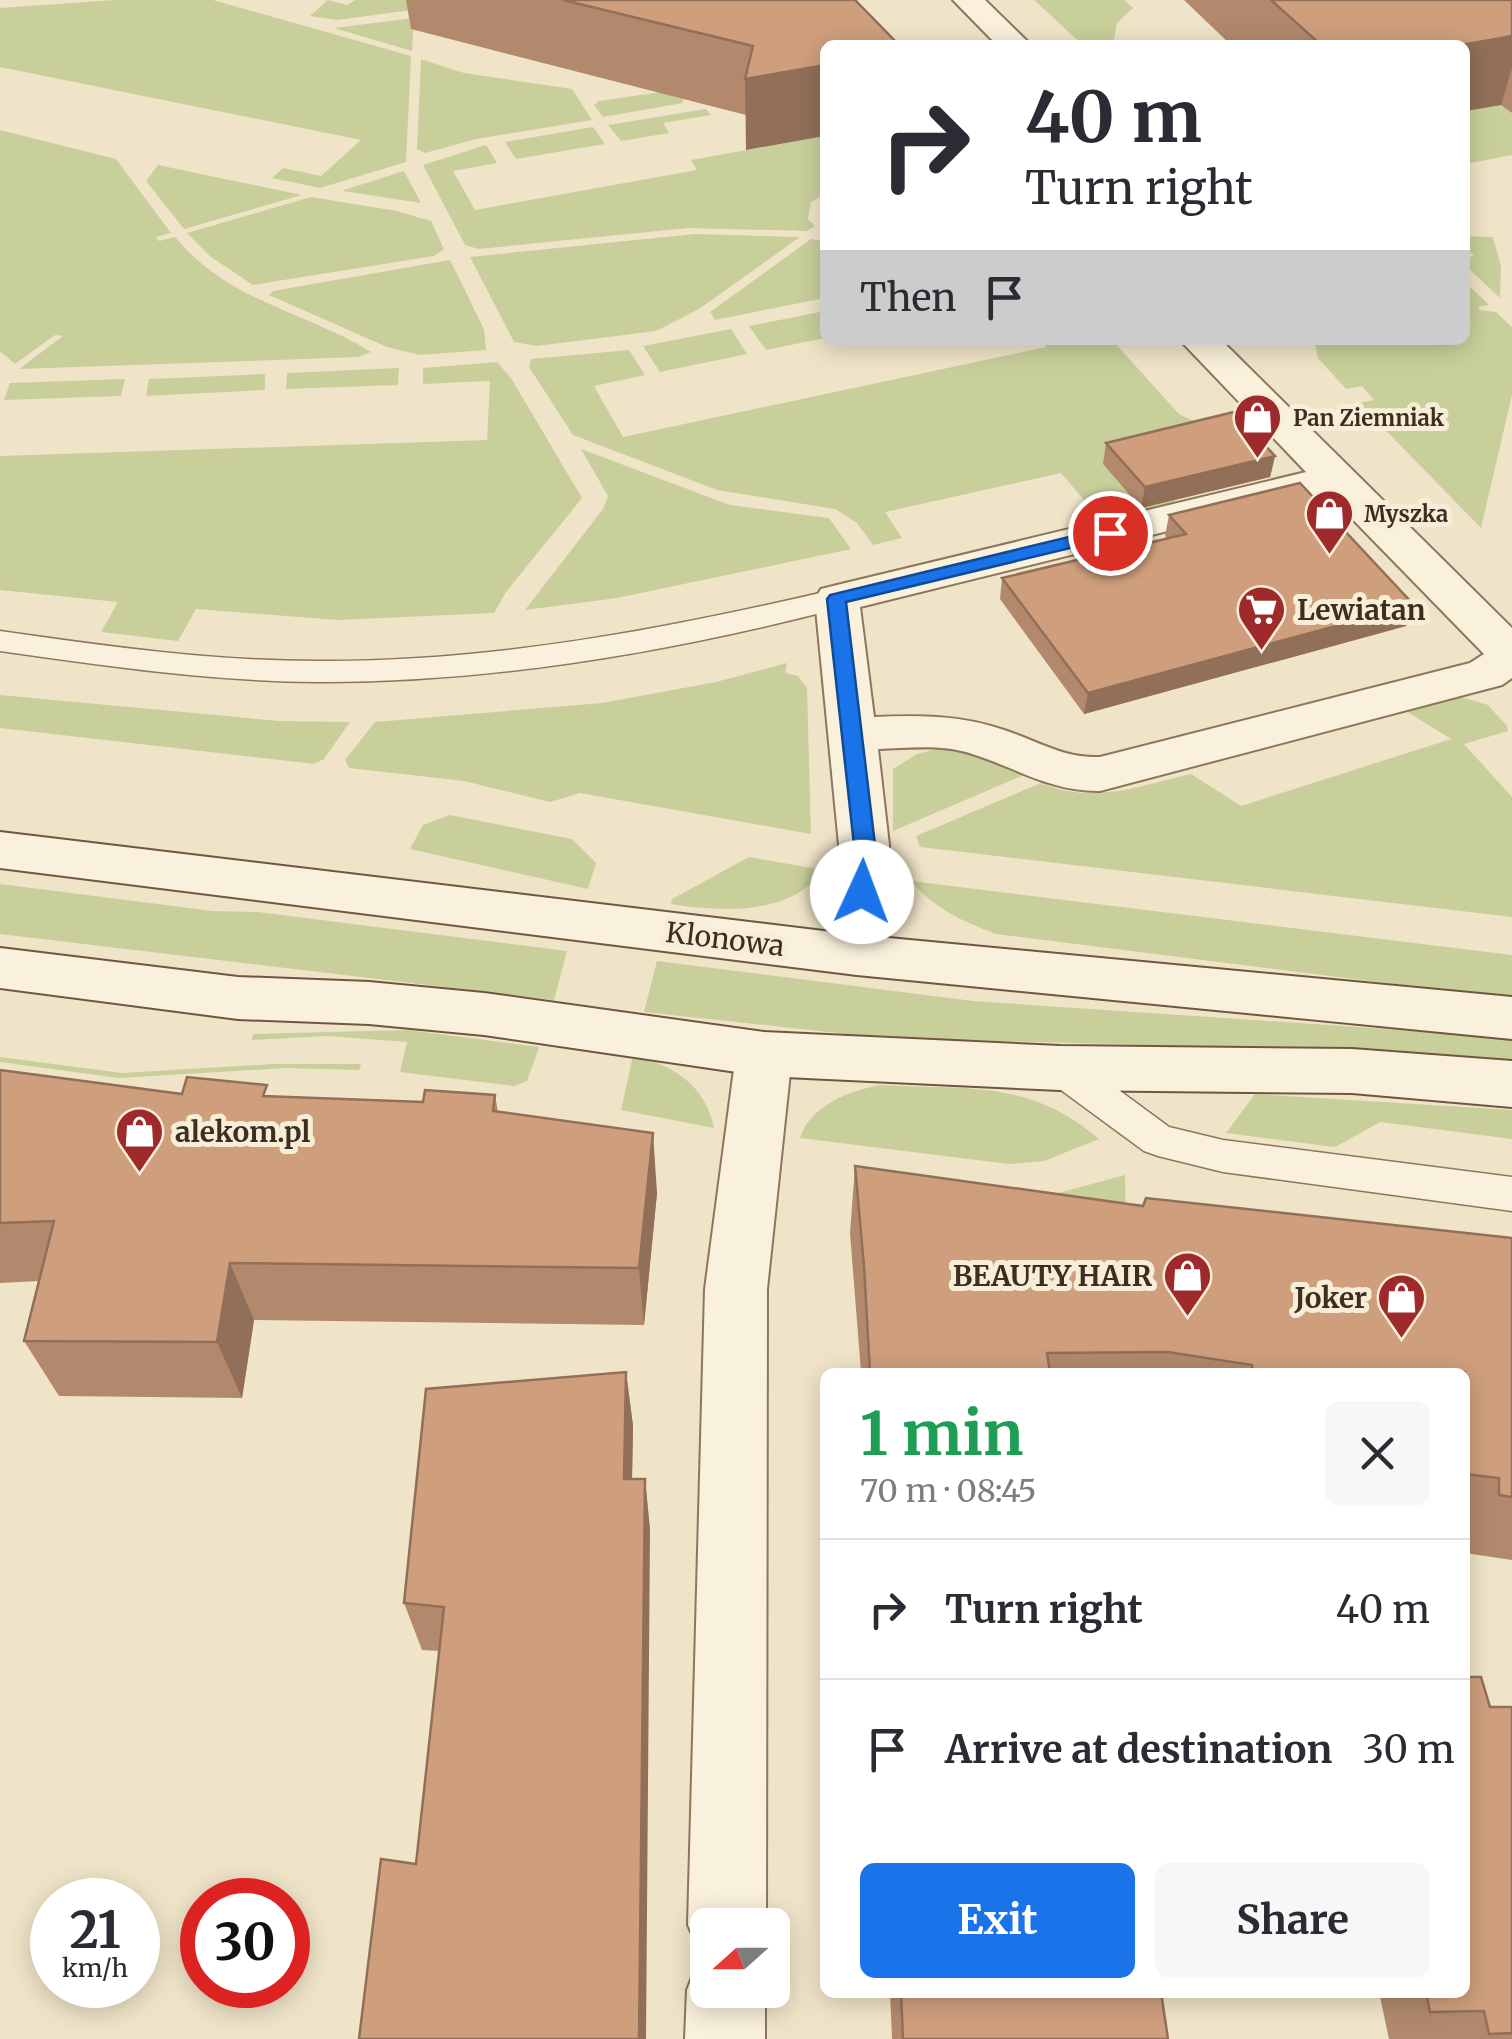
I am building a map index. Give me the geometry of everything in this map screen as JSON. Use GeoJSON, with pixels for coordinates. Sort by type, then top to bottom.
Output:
{"type":"FeatureCollection","features":[{"type":"Feature","properties":{"kind":"street"},"geometry":{"type":"LineString","coordinates":[[968,0],[1010,40]]}},
{"type":"Feature","properties":{"kind":"street"},"geometry":{"type":"LineString","coordinates":[[854,734],[934,732],[972,736],[1051,771],[1073,776],[1100,774],[1503,662],[1336,477],[1204,345]]}},
{"type":"Feature","properties":{"kind":"street"},"geometry":{"type":"LineString","coordinates":[[857,954],[864,845],[836,599],[1336,477]]}},
{"type":"Feature","properties":{"kind":"street","name":"Klonowa"},"geometry":{"type":"LineString","coordinates":[[0,850],[857,954],[1512,1018]]}},
{"type":"Feature","properties":{"kind":"street"},"geometry":{"type":"LineString","coordinates":[[0,968],[238,998],[369,1003],[484,1014],[764,1054],[1060,1068],[1394,1073],[1512,1084]]}},
{"type":"Feature","properties":{"kind":"street"},"geometry":{"type":"LineString","coordinates":[[727,1908],[736,1289],[764,1054]]}},
{"type":"Feature","properties":{"kind":"street"},"geometry":{"type":"LineString","coordinates":[[726,2008],[726,2039]]}},
{"type":"Feature","properties":{"kind":"lane"},"geometry":{"type":"LineString","coordinates":[[0,641],[175,665],[361,671],[555,657],[836,599]]}},
{"type":"Feature","properties":{"kind":"lane"},"geometry":{"type":"LineString","coordinates":[[1060,1068],[1158,1140],[1223,1156],[1512,1194]]}},
{"type":"Feature","properties":{"kind":"green space"},"geometry":{"type":"Polygon","coordinates":[[[115,0],[213,0],[411,56],[406,162],[320,188],[272,178],[283,168],[321,176],[361,140],[0,67],[0,8],[115,0]]]}},
{"type":"Feature","properties":{"kind":"green space"},"geometry":{"type":"Polygon","coordinates":[[[328,0],[347,5],[355,0],[428,0],[427,8],[337,20],[310,16],[328,0]]]}},
{"type":"Feature","properties":{"kind":"green space"},"geometry":{"type":"Polygon","coordinates":[[[1034,0],[1124,0],[1133,8],[1117,23],[1114,40],[1078,40],[1034,0]]]}},
{"type":"Feature","properties":{"kind":"green space"},"geometry":{"type":"Polygon","coordinates":[[[414,18],[412,51],[334,28],[414,18]]]}},
{"type":"Feature","properties":{"kind":"green space"},"geometry":{"type":"Polygon","coordinates":[[[421,59],[464,73],[572,89],[592,120],[476,139],[425,153],[417,149],[421,59]]]}},
{"type":"Feature","properties":{"kind":"green space"},"geometry":{"type":"Polygon","coordinates":[[[661,92],[683,99],[683,103],[603,117],[594,105],[599,101],[661,92]]]}},
{"type":"Feature","properties":{"kind":"green space"},"geometry":{"type":"Polygon","coordinates":[[[1501,105],[1512,113],[1512,155],[1470,163],[1470,110],[1501,105]]]}},
{"type":"Feature","properties":{"kind":"green space"},"geometry":{"type":"Polygon","coordinates":[[[706,109],[711,115],[663,123],[669,133],[621,141],[608,125],[706,109]]]}},
{"type":"Feature","properties":{"kind":"green space"},"geometry":{"type":"Polygon","coordinates":[[[593,127],[605,144],[516,159],[505,142],[593,127]]]}},
{"type":"Feature","properties":{"kind":"green space"},"geometry":{"type":"Polygon","coordinates":[[[0,130],[116,159],[171,233],[156,237],[159,241],[175,237],[197,259],[244,292],[371,352],[359,357],[19,369],[63,336],[55,335],[15,364],[0,351],[0,130]]]}},
{"type":"Feature","properties":{"kind":"green space"},"geometry":{"type":"Polygon","coordinates":[[[820,137],[820,197],[811,202],[808,219],[815,226],[807,231],[688,228],[479,249],[465,245],[423,165],[486,145],[497,163],[453,171],[475,210],[697,170],[691,160],[820,137]]]}},
{"type":"Feature","properties":{"kind":"green space"},"geometry":{"type":"Polygon","coordinates":[[[158,165],[302,195],[184,229],[146,181],[158,165]]]}},
{"type":"Feature","properties":{"kind":"green space"},"geometry":{"type":"Polygon","coordinates":[[[404,171],[421,203],[343,191],[344,190],[404,171]]]}},
{"type":"Feature","properties":{"kind":"green space"},"geometry":{"type":"Polygon","coordinates":[[[311,197],[397,211],[431,221],[444,249],[434,256],[253,285],[211,257],[187,233],[311,197]]]}},
{"type":"Feature","properties":{"kind":"green space"},"geometry":{"type":"Polygon","coordinates":[[[695,234],[800,237],[699,309],[656,331],[537,346],[514,342],[470,257],[695,234]]]}},
{"type":"Feature","properties":{"kind":"green space"},"geometry":{"type":"Polygon","coordinates":[[[1470,236],[1493,237],[1501,266],[1500,298],[1470,270],[1470,257],[1474,256],[1470,252],[1470,236]]]}},
{"type":"Feature","properties":{"kind":"green space"},"geometry":{"type":"Polygon","coordinates":[[[811,239],[820,240],[820,299],[715,320],[710,312],[811,239]]]}},
{"type":"Feature","properties":{"kind":"green space"},"geometry":{"type":"Polygon","coordinates":[[[450,260],[484,329],[486,350],[420,355],[387,347],[269,295],[273,291],[450,260]]]}},
{"type":"Feature","properties":{"kind":"green space"},"geometry":{"type":"Polygon","coordinates":[[[1470,287],[1489,305],[1478,307],[1480,310],[1496,312],[1512,327],[1512,395],[1481,528],[1359,403],[1374,400],[1362,386],[1346,389],[1318,358],[1315,345],[1470,345],[1470,287]]]}},
{"type":"Feature","properties":{"kind":"green space"},"geometry":{"type":"Polygon","coordinates":[[[820,312],[820,339],[766,350],[749,326],[820,312]]]}},
{"type":"Feature","properties":{"kind":"green space"},"geometry":{"type":"Polygon","coordinates":[[[731,329],[747,354],[660,372],[643,346],[731,329]]]}},
{"type":"Feature","properties":{"kind":"green space"},"geometry":{"type":"Polygon","coordinates":[[[1117,345],[1179,414],[1200,424],[1104,464],[1140,504],[1171,497],[1176,502],[1100,519],[1061,473],[885,512],[902,538],[873,545],[857,523],[835,509],[717,490],[573,435],[529,367],[531,359],[629,350],[645,375],[594,386],[623,437],[1046,347],[1117,345]]]}},
{"type":"Feature","properties":{"kind":"green space"},"geometry":{"type":"Polygon","coordinates":[[[497,362],[511,378],[582,498],[506,592],[494,613],[337,620],[196,609],[178,641],[101,632],[118,602],[0,590],[0,456],[487,440],[490,381],[423,384],[423,368],[497,362]]]}},
{"type":"Feature","properties":{"kind":"green space"},"geometry":{"type":"Polygon","coordinates":[[[399,368],[398,385],[286,389],[287,373],[399,368]]]}},
{"type":"Feature","properties":{"kind":"green space"},"geometry":{"type":"Polygon","coordinates":[[[265,374],[265,390],[146,396],[149,379],[265,374]]]}},
{"type":"Feature","properties":{"kind":"green space"},"geometry":{"type":"Polygon","coordinates":[[[125,379],[121,396],[4,400],[10,383],[125,379]]]}},
{"type":"Feature","properties":{"kind":"green space"},"geometry":{"type":"Polygon","coordinates":[[[581,449],[730,505],[829,518],[851,549],[617,598],[525,610],[603,509],[608,496],[581,449]]]}},
{"type":"Feature","properties":{"kind":"green space"},"geometry":{"type":"Polygon","coordinates":[[[787,663],[785,673],[798,676],[807,688],[811,834],[580,793],[550,802],[464,781],[349,768],[345,760],[375,722],[602,703],[716,682],[787,663]]]}},
{"type":"Feature","properties":{"kind":"green space"},"geometry":{"type":"Polygon","coordinates":[[[0,695],[279,721],[350,722],[324,759],[314,764],[0,728],[0,695]]]}},
{"type":"Feature","properties":{"kind":"green space"},"geometry":{"type":"Polygon","coordinates":[[[1461,697],[1488,705],[1507,726],[1508,731],[1464,744],[1512,797],[1512,917],[920,847],[916,836],[1041,783],[1079,793],[1098,793],[1191,774],[1241,806],[1451,739],[1406,711],[1461,697]]]}},
{"type":"Feature","properties":{"kind":"green space"},"geometry":{"type":"Polygon","coordinates":[[[940,748],[981,754],[1024,775],[893,831],[893,769],[917,754],[940,748]]]}},
{"type":"Feature","properties":{"kind":"green space"},"geometry":{"type":"Polygon","coordinates":[[[450,815],[572,839],[596,863],[588,889],[410,849],[423,825],[450,815]]]}},
{"type":"Feature","properties":{"kind":"green space"},"geometry":{"type":"Polygon","coordinates":[[[749,857],[823,870],[793,896],[774,903],[732,909],[671,904],[672,899],[749,857]]]}},
{"type":"Feature","properties":{"kind":"green space"},"geometry":{"type":"Polygon","coordinates":[[[911,881],[1512,955],[1512,999],[996,934],[950,913],[911,881]]]}},
{"type":"Feature","properties":{"kind":"green space"},"geometry":{"type":"Polygon","coordinates":[[[0,884],[567,951],[554,1000],[0,934],[0,884]]]}},
{"type":"Feature","properties":{"kind":"green space"},"geometry":{"type":"Polygon","coordinates":[[[657,961],[973,1001],[1512,1038],[1512,1065],[1296,1049],[883,1038],[644,1012],[657,961]]]}},
{"type":"Feature","properties":{"kind":"green space"},"geometry":{"type":"Polygon","coordinates":[[[408,1030],[539,1047],[527,1081],[514,1086],[400,1072],[407,1042],[327,1036],[252,1040],[253,1034],[408,1030]]]}},
{"type":"Feature","properties":{"kind":"green space"},"geometry":{"type":"Polygon","coordinates":[[[633,1056],[662,1065],[686,1079],[703,1100],[714,1128],[621,1110],[633,1056]]]}},
{"type":"Feature","properties":{"kind":"green space"},"geometry":{"type":"Polygon","coordinates":[[[0,1057],[122,1073],[273,1064],[361,1064],[359,1070],[286,1068],[119,1078],[0,1062],[0,1057]]]}},
{"type":"Feature","properties":{"kind":"green space"},"geometry":{"type":"Polygon","coordinates":[[[881,1085],[970,1088],[1022,1097],[1048,1106],[1099,1139],[1044,1161],[1009,1164],[800,1138],[822,1108],[857,1091],[881,1085]]]}},
{"type":"Feature","properties":{"kind":"green space"},"geometry":{"type":"Polygon","coordinates":[[[1255,1094],[1512,1110],[1512,1139],[1380,1122],[1335,1147],[1226,1133],[1255,1094]]]}},
{"type":"Feature","properties":{"kind":"green space"},"geometry":{"type":"Polygon","coordinates":[[[1125,1175],[1126,1217],[1051,1195],[1125,1175]]]}},
{"type":"Feature","properties":{"kind":"building"},"geometry":{"type":"Polygon","coordinates":[[[563,0],[855,0],[894,40],[820,40],[820,66],[745,79],[753,46],[563,0]]]}},
{"type":"Feature","properties":{"kind":"building"},"geometry":{"type":"Polygon","coordinates":[[[1271,0],[1512,0],[1512,36],[1470,44],[1470,40],[1315,40],[1271,0]]]}},
{"type":"Feature","properties":{"kind":"building"},"geometry":{"type":"Polygon","coordinates":[[[1234,412],[1275,456],[1145,487],[1106,443],[1234,412]]]}},
{"type":"Feature","properties":{"kind":"building"},"geometry":{"type":"Polygon","coordinates":[[[1300,483],[1414,605],[1088,693],[1002,578],[1186,534],[1169,515],[1300,483]]]}},
{"type":"Feature","properties":{"kind":"building"},"geometry":{"type":"Polygon","coordinates":[[[0,1070],[182,1094],[187,1077],[267,1085],[263,1096],[423,1102],[425,1090],[495,1095],[493,1111],[653,1133],[639,1268],[230,1263],[217,1342],[24,1341],[54,1221],[0,1223],[0,1070]]]}},
{"type":"Feature","properties":{"kind":"building"},"geometry":{"type":"Polygon","coordinates":[[[855,1166],[1143,1206],[1146,1198],[1512,1238],[1512,1497],[1499,1495],[1499,1478],[1470,1475],[1470,1368],[1252,1368],[1168,1352],[1047,1353],[1049,1368],[870,1368],[855,1166]]]}},
{"type":"Feature","properties":{"kind":"building"},"geometry":{"type":"Polygon","coordinates":[[[626,1372],[624,1479],[645,1479],[639,2039],[359,2039],[381,1859],[416,1864],[444,1607],[404,1603],[426,1389],[626,1372]]]}},
{"type":"Feature","properties":{"kind":"building"},"geometry":{"type":"Polygon","coordinates":[[[1470,1677],[1481,1677],[1490,1707],[1512,1707],[1512,2033],[1489,2034],[1484,2011],[1430,2012],[1427,1998],[1470,1998],[1470,1677]]]}},
{"type":"Feature","properties":{"kind":"building"},"geometry":{"type":"Polygon","coordinates":[[[901,1998],[1162,1998],[1168,2039],[903,2039],[901,1998]]]}},
{"type":"Feature","properties":{"kind":"place","name":"Pan Ziemniak"},"geometry":{"type":"Point","coordinates":[1258,460]}},
{"type":"Feature","properties":{"kind":"place","name":"Myszka"},"geometry":{"type":"Point","coordinates":[1329,556]}},
{"type":"Feature","properties":{"kind":"place","name":"Lewiatan"},"geometry":{"type":"Point","coordinates":[1262,652]}},
{"type":"Feature","properties":{"kind":"place","name":"alekom.pl"},"geometry":{"type":"Point","coordinates":[140,1174]}},
{"type":"Feature","properties":{"kind":"place","name":"BEAUTY HAIR"},"geometry":{"type":"Point","coordinates":[1187,1318]}},
{"type":"Feature","properties":{"kind":"place","name":"Joker"},"geometry":{"type":"Point","coordinates":[1402,1340]}},
{"type":"Feature","properties":{"kind":"route"},"geometry":{"type":"LineString","coordinates":[[862,892],[864,845],[836,599],[1110,533]]}}]}
